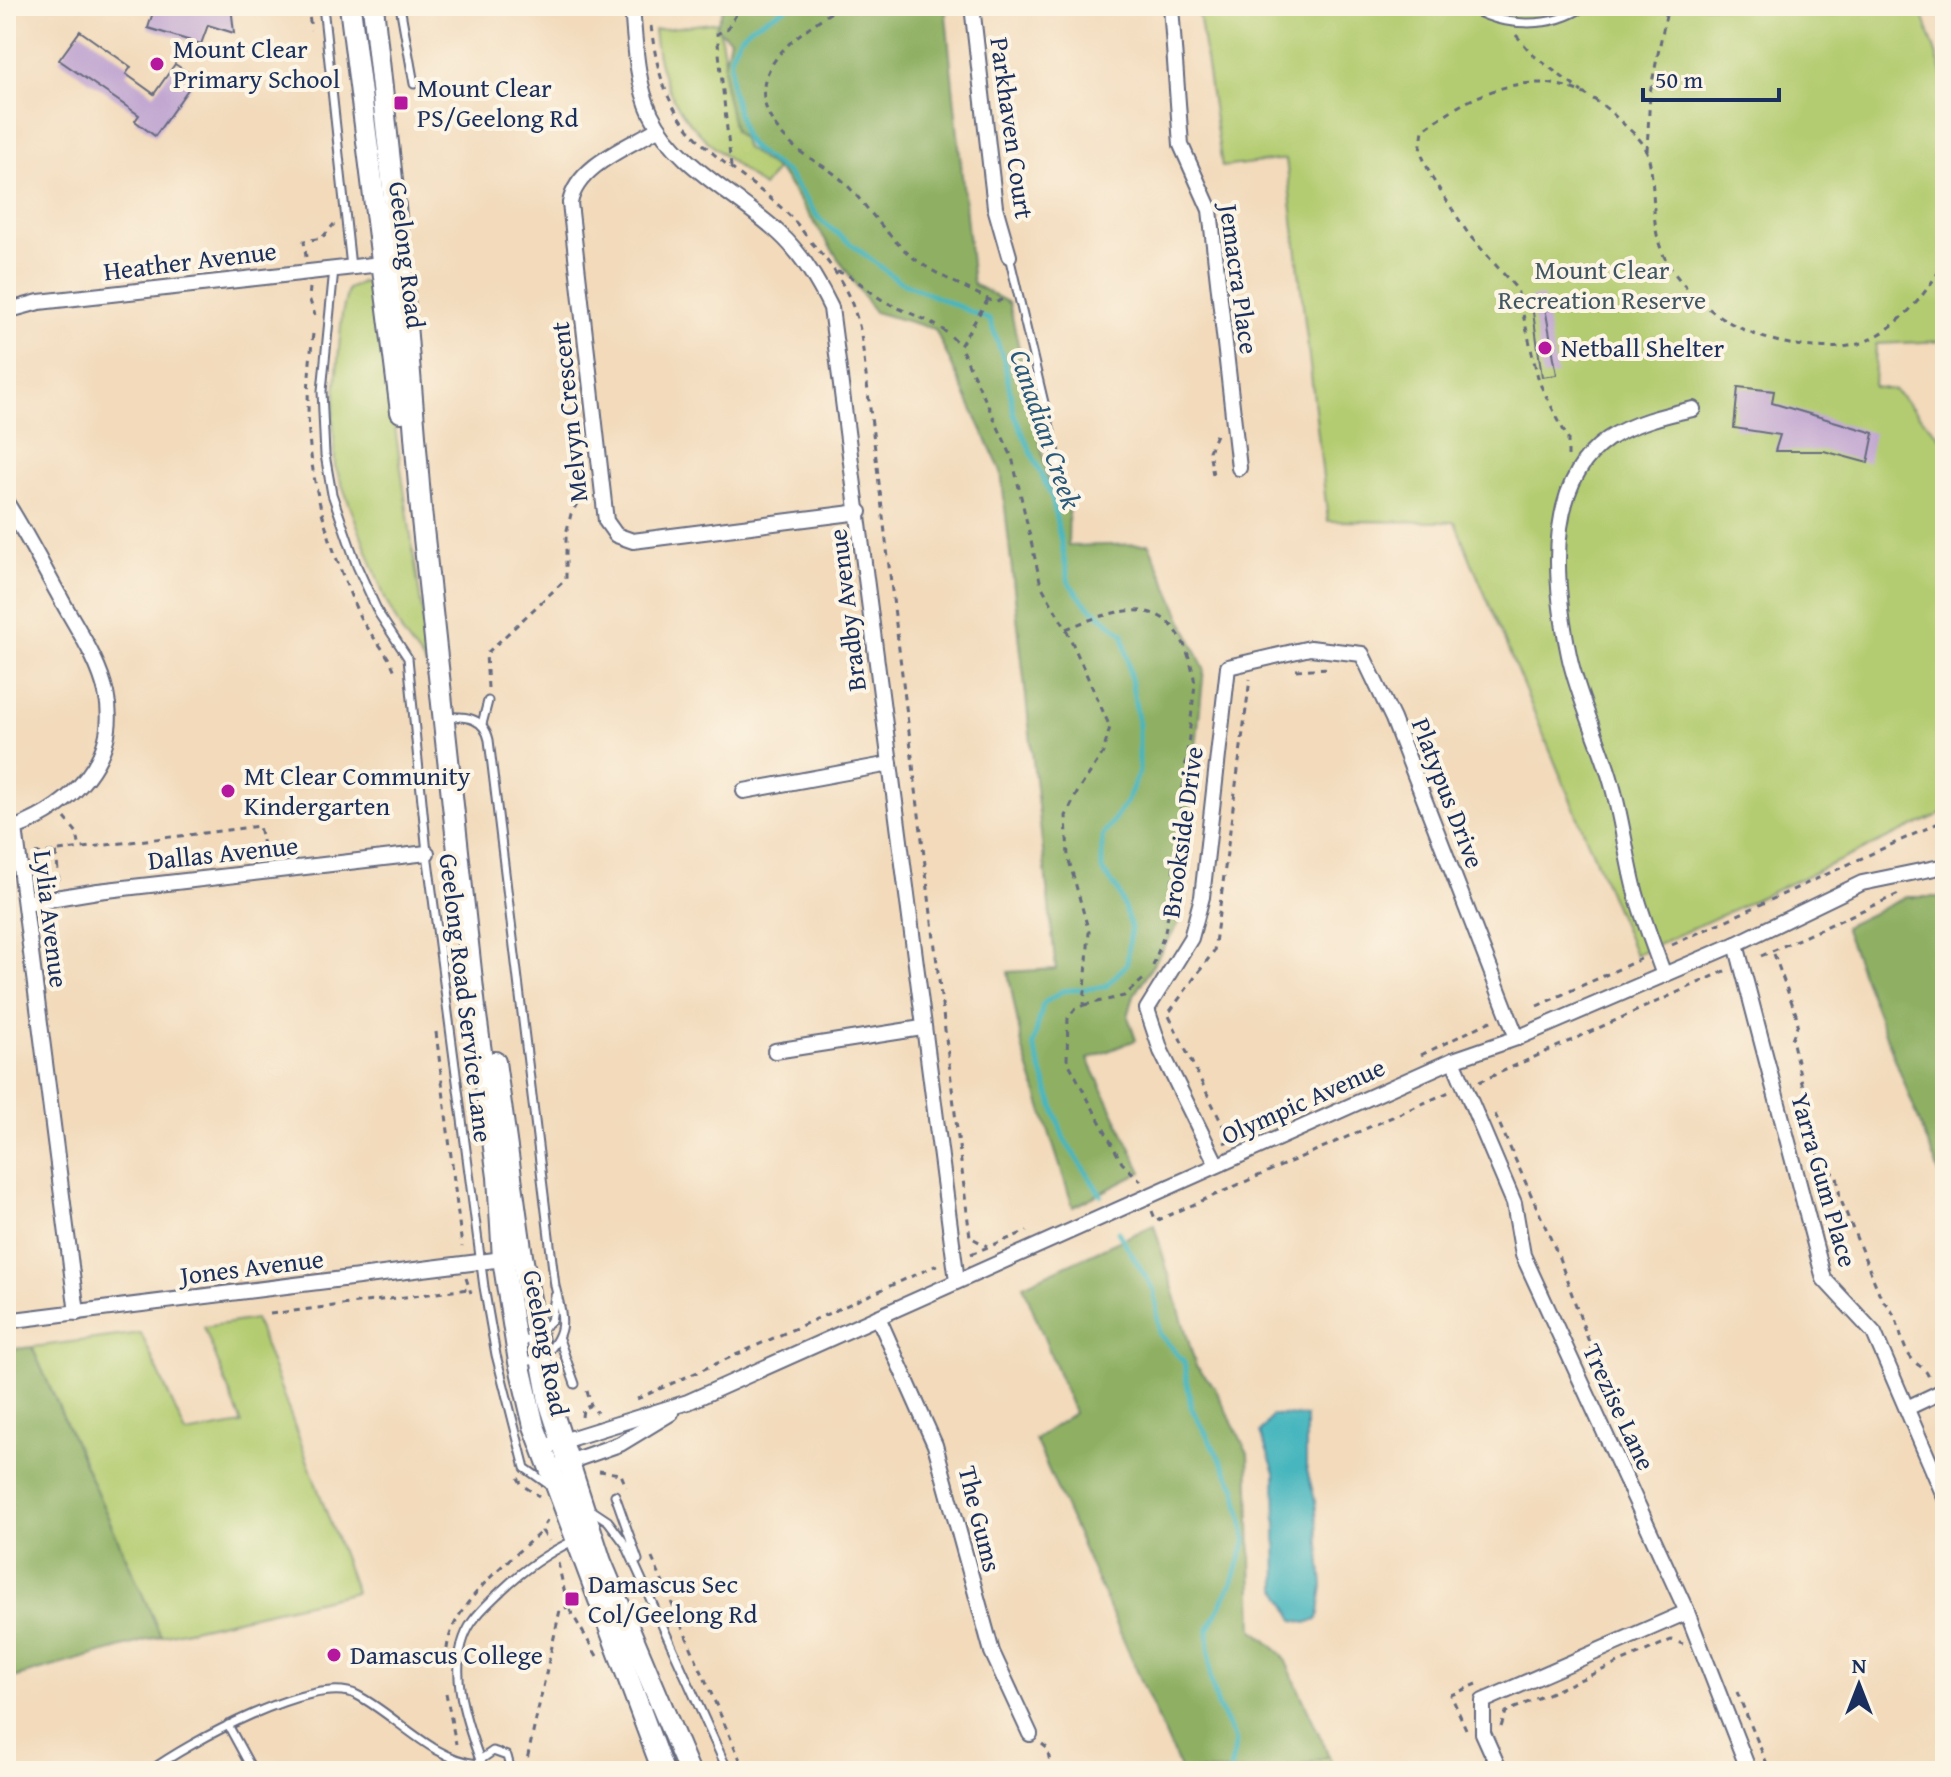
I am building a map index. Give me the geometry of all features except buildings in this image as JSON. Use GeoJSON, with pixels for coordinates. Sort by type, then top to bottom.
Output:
{"type":"FeatureCollection","features":[{"type":"Feature","properties":{"kind":"main road","name":"Geelong Road"},"geometry":{"type":"LineString","coordinates":[[350,6],[391,263]]}},
{"type":"Feature","properties":{"kind":"main road","name":"Geelong Road"},"geometry":{"type":"LineString","coordinates":[[373,6],[400,406],[421,510],[472,952],[475,1008],[512,1258],[518,1355],[528,1407],[574,1541],[663,1771]]}},
{"type":"Feature","properties":{"kind":"main road","name":"Geelong Road"},"geometry":{"type":"LineString","coordinates":[[512,1258],[537,1335],[549,1401],[582,1504],[623,1617],[689,1771]]}},
{"type":"Feature","properties":{"kind":"street","name":"Bradby Avenue"},"geometry":{"type":"LineString","coordinates":[[632,6],[643,90],[659,128],[677,150],[781,234],[816,277],[831,308],[860,512],[922,1028],[957,1281]]}},
{"type":"Feature","properties":{"kind":"street","name":"Parkhaven Court"},"geometry":{"type":"LineString","coordinates":[[972,6],[995,207],[1009,256]]}},
{"type":"Feature","properties":{"kind":"street","name":"Jemacra Place"},"geometry":{"type":"LineString","coordinates":[[1171,6],[1181,145],[1210,210],[1239,468]]}},
{"type":"Feature","properties":{"kind":"street","name":"Melvyn Crescent"},"geometry":{"type":"LineString","coordinates":[[659,128],[588,171],[574,188],[570,203],[599,482],[606,521],[616,535],[633,541],[860,512]]}},
{"type":"Feature","properties":{"kind":"street","name":"Heather Avenue"},"geometry":{"type":"LineString","coordinates":[[6,311],[39,302],[391,263]]}},
{"type":"Feature","properties":{"kind":"street"},"geometry":{"type":"LineString","coordinates":[[1664,975],[1637,895],[1611,781],[1569,656],[1559,570],[1566,496],[1583,465],[1607,440],[1643,422],[1693,409]]}},
{"type":"Feature","properties":{"kind":"street","name":"Lylia Avenue"},"geometry":{"type":"LineString","coordinates":[[6,502],[92,657],[106,694],[108,725],[99,760],[77,790],[56,808],[10,829],[19,857],[77,1313]]}},
{"type":"Feature","properties":{"kind":"street","name":"Platypus Drive"},"geometry":{"type":"LineString","coordinates":[[1272,656],[1310,648],[1362,654],[1393,719],[1517,1038]]}},
{"type":"Feature","properties":{"kind":"street","name":"Brookside Drive"},"geometry":{"type":"LineString","coordinates":[[1217,1165],[1161,1051],[1147,1009],[1191,938],[1202,897],[1228,667],[1272,656]]}},
{"type":"Feature","properties":{"kind":"street"},"geometry":{"type":"LineString","coordinates":[[744,791],[890,764]]}},
{"type":"Feature","properties":{"kind":"street","name":"Dallas Avenue"},"geometry":{"type":"LineString","coordinates":[[25,903],[98,891],[427,853]]}},
{"type":"Feature","properties":{"kind":"street","name":"Olympic Avenue"},"geometry":{"type":"LineString","coordinates":[[542,1447],[688,1402],[1453,1060],[1517,1038],[1736,944],[1862,883],[1945,866]]}},
{"type":"Feature","properties":{"kind":"street","name":"Yarra Gum Place"},"geometry":{"type":"LineString","coordinates":[[1736,944],[1824,1279],[1874,1333],[1945,1498]]}},
{"type":"Feature","properties":{"kind":"street"},"geometry":{"type":"LineString","coordinates":[[775,1051],[922,1028]]}},
{"type":"Feature","properties":{"kind":"street","name":"Trezise Lane"},"geometry":{"type":"LineString","coordinates":[[1453,1060],[1459,1088],[1514,1203],[1523,1255],[1687,1612],[1749,1771]]}},
{"type":"Feature","properties":{"kind":"street","name":"Jones Avenue"},"geometry":{"type":"LineString","coordinates":[[6,1321],[512,1258]]}},
{"type":"Feature","properties":{"kind":"street","name":"The Gums"},"geometry":{"type":"LineString","coordinates":[[878,1317],[935,1445],[992,1652],[1030,1734]]}},
{"type":"Feature","properties":{"kind":"street"},"geometry":{"type":"LineString","coordinates":[[1907,1408],[1945,1390]]}},
{"type":"Feature","properties":{"kind":"street","name":"Olympic Avenue"},"geometry":{"type":"LineString","coordinates":[[549,1467],[571,1462],[632,1438],[688,1402]]}},
{"type":"Feature","properties":{"kind":"street"},"geometry":{"type":"LineString","coordinates":[[1500,1771],[1483,1733],[1483,1701],[1687,1612]]}},
{"type":"Feature","properties":{"kind":"lane"},"geometry":{"type":"LineString","coordinates":[[323,6],[351,267]]}},
{"type":"Feature","properties":{"kind":"lane"},"geometry":{"type":"LineString","coordinates":[[400,6],[414,84]]}},
{"type":"Feature","properties":{"kind":"lane"},"geometry":{"type":"LineString","coordinates":[[1467,6],[1486,18],[1535,22],[1568,18],[1585,6]]}},
{"type":"Feature","properties":{"kind":"lane"},"geometry":{"type":"LineString","coordinates":[[1009,256],[1061,474]]}},
{"type":"Feature","properties":{"kind":"lane","name":"Geelong Road Service Lane"},"geometry":{"type":"LineString","coordinates":[[334,269],[322,391],[325,455],[332,494],[357,566],[379,614],[408,658],[427,853],[496,1355],[525,1468],[556,1489]]}},
{"type":"Feature","properties":{"kind":"lane"},"geometry":{"type":"LineString","coordinates":[[445,717],[467,717],[482,724],[488,701]]}},
{"type":"Feature","properties":{"kind":"lane","name":"Geelong Road"},"geometry":{"type":"LineString","coordinates":[[482,724],[491,749],[555,1286],[563,1324],[559,1339],[541,1360]]}},
{"type":"Feature","properties":{"kind":"lane","name":"Geelong Road"},"geometry":{"type":"LineString","coordinates":[[537,1335],[554,1314],[555,1286]]}},
{"type":"Feature","properties":{"kind":"lane"},"geometry":{"type":"LineString","coordinates":[[518,1355],[537,1335]]}},
{"type":"Feature","properties":{"kind":"lane"},"geometry":{"type":"LineString","coordinates":[[559,1339],[575,1384]]}},
{"type":"Feature","properties":{"kind":"lane"},"geometry":{"type":"LineString","coordinates":[[518,1355],[541,1360]]}},
{"type":"Feature","properties":{"kind":"lane"},"geometry":{"type":"LineString","coordinates":[[615,1495],[644,1582]]}},
{"type":"Feature","properties":{"kind":"lane"},"geometry":{"type":"LineString","coordinates":[[582,1504],[616,1529],[644,1582],[728,1771]]}},
{"type":"Feature","properties":{"kind":"lane"},"geometry":{"type":"LineString","coordinates":[[479,1765],[462,1702],[461,1662],[466,1635],[477,1616],[520,1572],[574,1541]]}},
{"type":"Feature","properties":{"kind":"lane"},"geometry":{"type":"LineString","coordinates":[[150,1771],[228,1725],[308,1694],[339,1690],[364,1699],[435,1748],[463,1762],[479,1765]]}},
{"type":"Feature","properties":{"kind":"lane"},"geometry":{"type":"LineString","coordinates":[[228,1725],[253,1771]]}},
{"type":"Feature","properties":{"kind":"lane"},"geometry":{"type":"LineString","coordinates":[[479,1765],[488,1752],[498,1751],[510,1760],[511,1771]]}},
{"type":"Feature","properties":{"kind":"path"},"geometry":{"type":"LineString","coordinates":[[308,6],[312,35]]}},
{"type":"Feature","properties":{"kind":"path"},"geometry":{"type":"LineString","coordinates":[[651,20],[660,77],[676,115],[686,129],[731,168],[717,34],[728,28],[741,6]]}},
{"type":"Feature","properties":{"kind":"path"},"geometry":{"type":"LineString","coordinates":[[841,6],[786,46],[768,67],[763,108],[792,146],[844,182],[885,230],[923,265],[987,301],[1003,301],[1016,286]]}},
{"type":"Feature","properties":{"kind":"path"},"geometry":{"type":"LineString","coordinates":[[1668,6],[1650,92],[1647,151],[1652,213],[1662,255],[1675,275],[1715,314],[1763,339],[1820,347],[1861,344],[1900,320],[1929,288],[1941,268]]}},
{"type":"Feature","properties":{"kind":"path"},"geometry":{"type":"LineString","coordinates":[[1514,31],[1533,55],[1611,111],[1647,151]]}},
{"type":"Feature","properties":{"kind":"path"},"geometry":{"type":"LineString","coordinates":[[1566,496],[1568,439],[1539,382],[1517,289],[1469,235],[1432,178],[1420,151],[1423,130],[1481,92],[1504,85],[1533,84],[1589,97]]}},
{"type":"Feature","properties":{"kind":"path"},"geometry":{"type":"LineString","coordinates":[[334,223],[322,238],[304,241],[309,298],[315,316],[306,398],[311,473],[336,559],[365,627],[394,670],[398,686]]}},
{"type":"Feature","properties":{"kind":"path"},"geometry":{"type":"LineString","coordinates":[[990,1247],[979,1245],[970,1237],[861,334],[852,299],[837,272],[847,273],[883,300],[938,324],[960,346],[1012,457],[1041,585],[1066,629],[1110,727],[1103,753],[1066,816],[1068,857],[1089,932],[1084,1005]]}},
{"type":"Feature","properties":{"kind":"path"},"geometry":{"type":"LineString","coordinates":[[960,346],[987,301]]}},
{"type":"Feature","properties":{"kind":"path"},"geometry":{"type":"LineString","coordinates":[[1213,475],[1209,451],[1219,429]]}},
{"type":"Feature","properties":{"kind":"path"},"geometry":{"type":"LineString","coordinates":[[488,701],[486,654],[566,579],[564,549],[571,514],[591,483],[599,482]]}},
{"type":"Feature","properties":{"kind":"path"},"geometry":{"type":"LineString","coordinates":[[1066,629],[1118,610],[1149,609],[1167,623],[1191,662],[1195,684],[1165,932],[1151,972],[1135,989],[1113,1000],[1084,1005],[1075,1009],[1068,1018],[1067,1060],[1122,1163],[1141,1181]]}},
{"type":"Feature","properties":{"kind":"path"},"geometry":{"type":"LineString","coordinates":[[1286,670],[1330,668]]}},
{"type":"Feature","properties":{"kind":"path"},"geometry":{"type":"LineString","coordinates":[[56,808],[76,830],[80,849]]}},
{"type":"Feature","properties":{"kind":"path"},"geometry":{"type":"LineString","coordinates":[[1537,1006],[1945,820]]}},
{"type":"Feature","properties":{"kind":"path"},"geometry":{"type":"LineString","coordinates":[[19,857],[259,826],[263,855]]}},
{"type":"Feature","properties":{"kind":"path"},"geometry":{"type":"LineString","coordinates":[[1761,956],[1904,892]]}},
{"type":"Feature","properties":{"kind":"path"},"geometry":{"type":"LineString","coordinates":[[1774,954],[1798,1023],[1792,1039],[1818,1154],[1825,1168],[1837,1176],[1840,1198],[1870,1276],[1882,1300],[1900,1322],[1912,1359],[1928,1372],[1929,1378]]}},
{"type":"Feature","properties":{"kind":"path"},"geometry":{"type":"LineString","coordinates":[[1152,1211],[1156,1221],[1734,967]]}},
{"type":"Feature","properties":{"kind":"path"},"geometry":{"type":"LineString","coordinates":[[1424,1053],[1495,1019]]}},
{"type":"Feature","properties":{"kind":"path"},"geometry":{"type":"LineString","coordinates":[[436,1028],[464,1265],[468,1289],[476,1297]]}},
{"type":"Feature","properties":{"kind":"path"},"geometry":{"type":"LineString","coordinates":[[1494,1110],[1553,1244],[1595,1359],[1628,1429],[1641,1474]]}},
{"type":"Feature","properties":{"kind":"path"},"geometry":{"type":"LineString","coordinates":[[636,1400],[937,1265]]}},
{"type":"Feature","properties":{"kind":"path"},"geometry":{"type":"LineString","coordinates":[[270,1314],[468,1289]]}},
{"type":"Feature","properties":{"kind":"path"},"geometry":{"type":"LineString","coordinates":[[584,1378],[591,1405],[597,1413],[604,1413]]}},
{"type":"Feature","properties":{"kind":"path"},"geometry":{"type":"LineString","coordinates":[[582,1417],[583,1409],[591,1405]]}},
{"type":"Feature","properties":{"kind":"path"},"geometry":{"type":"LineString","coordinates":[[597,1466],[598,1479]]}},
{"type":"Feature","properties":{"kind":"path"},"geometry":{"type":"LineString","coordinates":[[599,1471],[621,1474],[626,1489]]}},
{"type":"Feature","properties":{"kind":"path"},"geometry":{"type":"LineString","coordinates":[[548,1514],[542,1531],[554,1550],[568,1607],[604,1668]]}},
{"type":"Feature","properties":{"kind":"path"},"geometry":{"type":"LineString","coordinates":[[647,1546],[745,1771]]}},
{"type":"Feature","properties":{"kind":"path"},"geometry":{"type":"LineString","coordinates":[[524,1771],[560,1610],[568,1607]]}},
{"type":"Feature","properties":{"kind":"path"},"geometry":{"type":"LineString","coordinates":[[1500,1730],[1506,1712],[1671,1640]]}},
{"type":"Feature","properties":{"kind":"path"},"geometry":{"type":"LineString","coordinates":[[1736,1690],[1770,1771]]}},
{"type":"Feature","properties":{"kind":"path"},"geometry":{"type":"LineString","coordinates":[[1030,1734],[1047,1748],[1052,1771]]}},
{"type":"Feature","properties":{"kind":"green space"},"geometry":{"type":"Polygon","coordinates":[[[724,6],[945,6],[973,284],[1009,303],[1050,488],[1069,492],[1068,546],[1149,544],[1204,669],[1178,925],[1134,995],[1128,1017],[1136,1040],[1088,1059],[1142,1172],[1073,1207],[1023,1050],[1008,972],[1056,969],[1001,471],[935,329],[874,312],[782,175],[734,131],[724,85],[724,64],[730,39],[716,28],[724,6]]]}},
{"type":"Feature","properties":{"kind":"green space","name":"Mount Clear Recreation Reserve"},"geometry":{"type":"Polygon","coordinates":[[[1198,6],[1920,6],[1945,81],[1945,341],[1876,344],[1874,387],[1894,390],[1945,442],[1945,812],[1635,955],[1455,522],[1328,521],[1286,159],[1222,167],[1198,6]]]}},
{"type":"Feature","properties":{"kind":"green space"},"geometry":{"type":"Polygon","coordinates":[[[718,22],[738,131],[746,148],[776,170],[763,187],[704,138],[689,121],[676,103],[658,58],[654,30],[718,22]]]}},
{"type":"Feature","properties":{"kind":"green space"},"geometry":{"type":"Polygon","coordinates":[[[362,282],[368,283],[375,292],[431,672],[403,634],[386,601],[335,466],[333,418],[342,314],[348,289],[362,282]]]}},
{"type":"Feature","properties":{"kind":"green space"},"geometry":{"type":"Polygon","coordinates":[[[1906,897],[1945,897],[1945,1188],[1844,927],[1906,897]]]}},
{"type":"Feature","properties":{"kind":"green space"},"geometry":{"type":"Polygon","coordinates":[[[1154,1225],[1196,1366],[1214,1386],[1248,1453],[1253,1629],[1283,1655],[1329,1756],[1288,1771],[1181,1771],[1035,1439],[1074,1413],[1023,1285],[1154,1225]]]}},
{"type":"Feature","properties":{"kind":"green space"},"geometry":{"type":"Polygon","coordinates":[[[255,1319],[356,1592],[161,1636],[32,1347],[141,1333],[186,1434],[242,1424],[204,1327],[255,1319]]]}},
{"type":"Feature","properties":{"kind":"green space"},"geometry":{"type":"Polygon","coordinates":[[[32,1347],[161,1636],[6,1680],[6,1350],[32,1347]]]}},
{"type":"Feature","properties":{"kind":"green space"},"geometry":{"type":"Polygon","coordinates":[[[1329,1756],[1335,1771],[1288,1771],[1329,1756]]]}},
{"type":"Feature","properties":{"kind":"water"},"geometry":{"type":"Polygon","coordinates":[[[1273,1415],[1306,1416],[1306,1466],[1315,1500],[1323,1586],[1318,1619],[1306,1623],[1294,1620],[1277,1588],[1275,1472],[1260,1433],[1273,1415]]]}},
{"type":"Feature","properties":{"kind":"waterway","name":"Canadian Creek"},"geometry":{"type":"LineString","coordinates":[[790,6],[752,26],[740,37],[731,55],[731,86],[744,137],[753,149],[787,173],[820,220],[899,281],[990,320],[1005,364],[1014,414],[1052,498],[1069,583],[1085,603],[1123,634],[1139,725],[1139,772],[1127,801],[1102,837],[1102,870],[1118,890],[1131,927],[1127,964],[1105,987],[1062,991],[1043,1004],[1033,1045],[1064,1139],[1101,1195]]}},
{"type":"Feature","properties":{"kind":"waterway","name":"Canadian Creek"},"geometry":{"type":"LineString","coordinates":[[1118,1232],[1155,1292],[1159,1333],[1184,1362],[1191,1407],[1236,1488],[1246,1540],[1234,1579],[1208,1630],[1211,1681],[1218,1706],[1236,1741],[1230,1771]]}},
{"type":"Feature","properties":{"kind":"place","name":"Mount Clear Primary School"},"geometry":{"type":"Point","coordinates":[157,64]}},
{"type":"Feature","properties":{"kind":"place","name":"Mount Clear PS/Geelong Rd"},"geometry":{"type":"Point","coordinates":[401,103]}},
{"type":"Feature","properties":{"kind":"place","name":"Netball Shelter"},"geometry":{"type":"Point","coordinates":[1545,348]}},
{"type":"Feature","properties":{"kind":"place","name":"Mt Clear Community Kindergarten"},"geometry":{"type":"Point","coordinates":[228,791]}},
{"type":"Feature","properties":{"kind":"place","name":"Damascus Sec Col/Geelong Rd"},"geometry":{"type":"Point","coordinates":[572,1599]}},
{"type":"Feature","properties":{"kind":"place","name":"Damascus College"},"geometry":{"type":"Point","coordinates":[334,1655]}}]}
